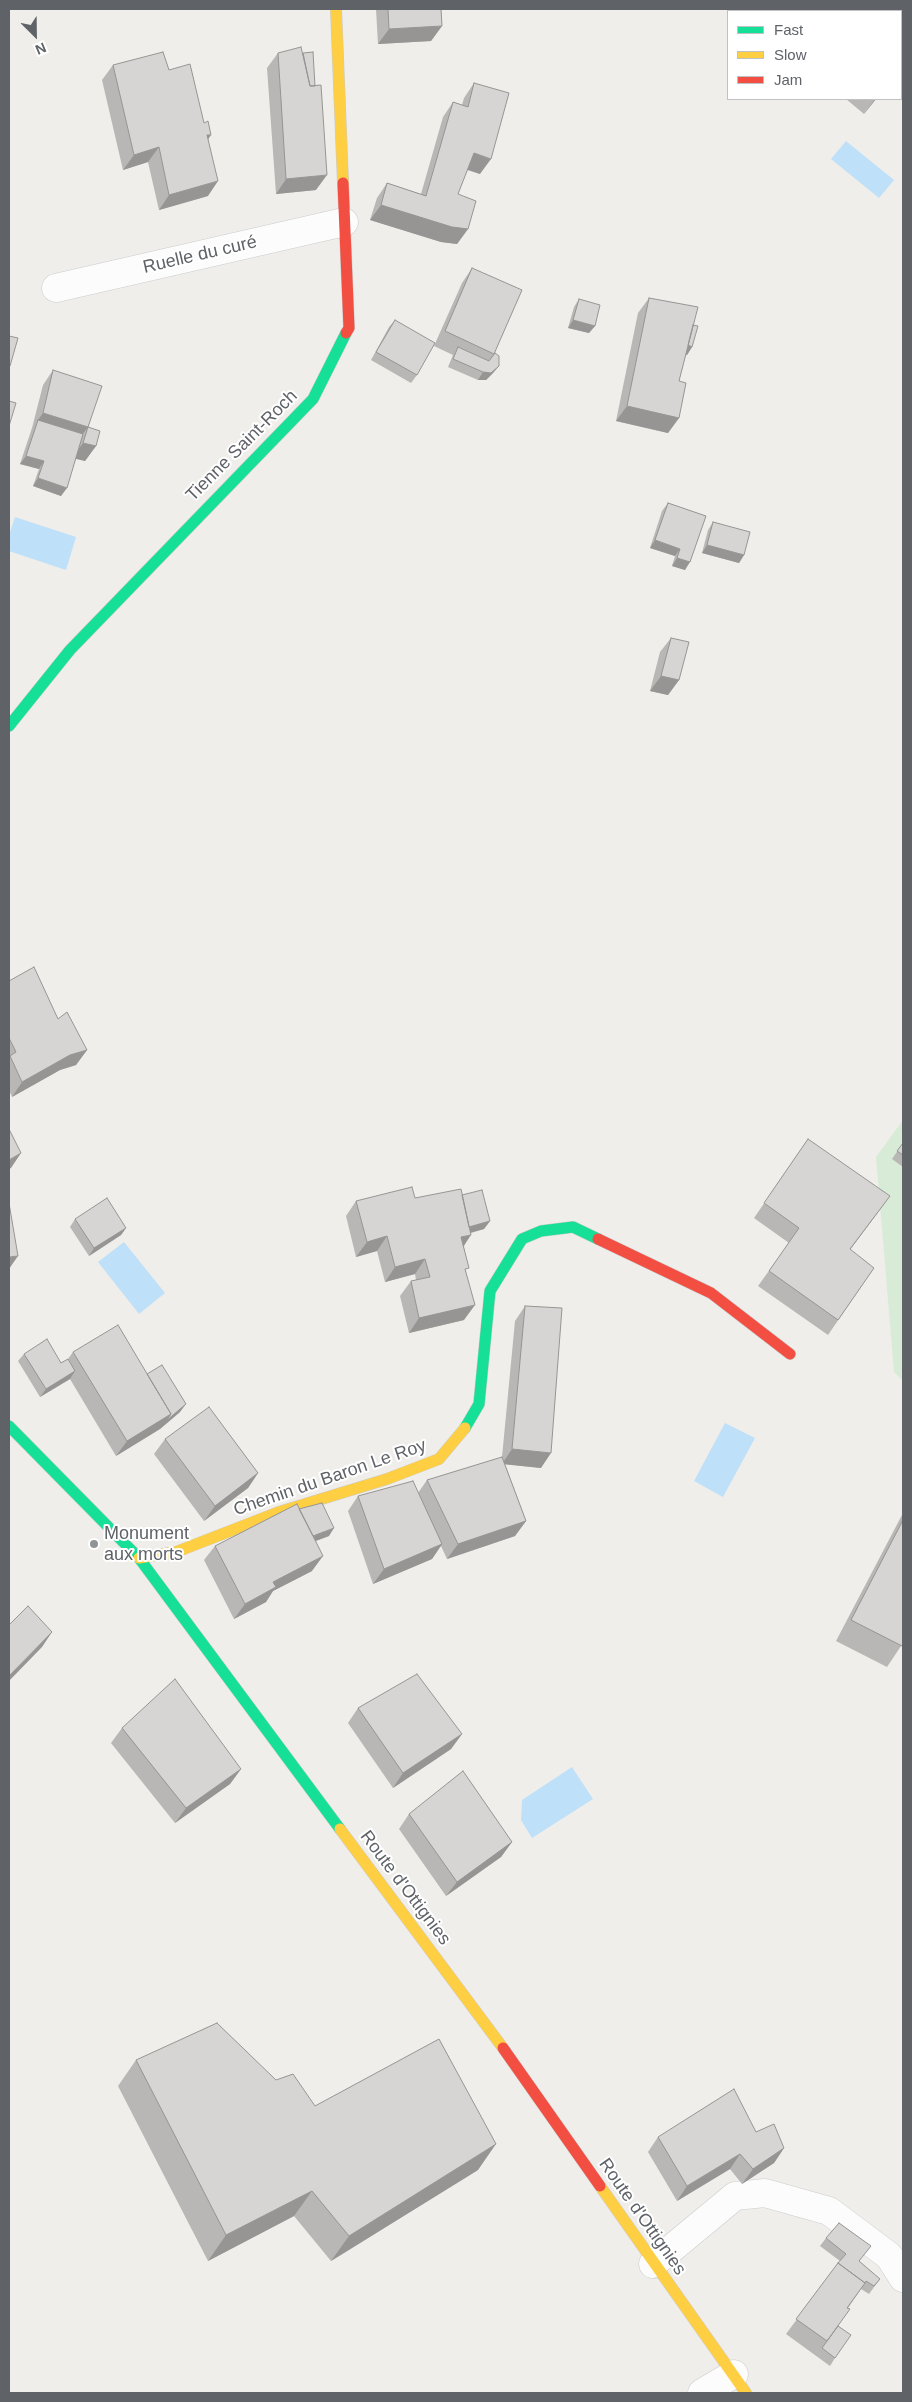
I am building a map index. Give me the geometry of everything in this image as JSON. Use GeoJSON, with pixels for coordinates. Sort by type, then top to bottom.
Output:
{"type":"FeatureCollection","features":[{"type":"Feature","properties":{"kind":"street","name":"Tienne Saint-Roch"},"geometry":{"type":"LineString","coordinates":[[9,726],[70,650],[313,399],[349,328],[336,9]]}},
{"type":"Feature","properties":{"kind":"street","name":"Ruelle du curé"},"geometry":{"type":"LineString","coordinates":[[56,288],[344,222]]}},
{"type":"Feature","properties":{"kind":"street","name":"Chemin du Baron Le Roy"},"geometry":{"type":"LineString","coordinates":[[139,1558],[176,1552],[279,1512],[387,1479],[439,1459],[470,1422],[479,1404],[490,1292],[522,1238],[542,1231],[573,1227],[711,1293],[790,1354]]}},
{"type":"Feature","properties":{"kind":"street","name":"Route d'Ottignies"},"geometry":{"type":"LineString","coordinates":[[9,1426],[139,1558],[533,2089],[653,2264],[740,2383]]}},
{"type":"Feature","properties":{"kind":"street"},"geometry":{"type":"LineString","coordinates":[[653,2264],[735,2196],[765,2192],[828,2211],[889,2256],[903,2278]]}},
{"type":"Feature","properties":{"kind":"street"},"geometry":{"type":"LineString","coordinates":[[702,2393],[740,2383]]}},
{"type":"Feature","properties":{"kind":"green space"},"geometry":{"type":"Polygon","coordinates":[[[903,1120],[903,1381],[894,1372],[876,1157],[903,1120]]]}},
{"type":"Feature","properties":{"kind":"water"},"geometry":{"type":"Polygon","coordinates":[[[846,141],[894,180],[879,198],[831,159],[846,141]]]}},
{"type":"Feature","properties":{"kind":"water"},"geometry":{"type":"Polygon","coordinates":[[[15,517],[76,537],[66,570],[9,551],[9,535],[15,517]]]}},
{"type":"Feature","properties":{"kind":"water"},"geometry":{"type":"Polygon","coordinates":[[[124,1242],[165,1293],[139,1314],[98,1262],[124,1242]]]}},
{"type":"Feature","properties":{"kind":"water"},"geometry":{"type":"Polygon","coordinates":[[[725,1423],[755,1438],[723,1497],[694,1481],[725,1423]]]}},
{"type":"Feature","properties":{"kind":"water"},"geometry":{"type":"Polygon","coordinates":[[[572,1767],[593,1799],[532,1838],[521,1820],[522,1800],[572,1767]]]}},
{"type":"Feature","properties":{"kind":"building"},"geometry":{"type":"Polygon","coordinates":[[[388,9],[441,9],[442,26],[389,29],[388,9]]]}},
{"type":"Feature","properties":{"kind":"building"},"geometry":{"type":"Polygon","coordinates":[[[815,9],[857,9],[856,10],[815,9]]]}},
{"type":"Feature","properties":{"kind":"building"},"geometry":{"type":"Polygon","coordinates":[[[903,20],[902,64],[902,22],[903,20]]]}},
{"type":"Feature","properties":{"kind":"building"},"geometry":{"type":"Polygon","coordinates":[[[301,47],[310,86],[321,85],[327,175],[286,179],[278,53],[301,47]]]}},
{"type":"Feature","properties":{"kind":"building"},"geometry":{"type":"Polygon","coordinates":[[[163,52],[169,70],[190,64],[204,123],[208,121],[211,135],[207,135],[218,181],[169,195],[159,147],[134,155],[113,65],[163,52]]]}},
{"type":"Feature","properties":{"kind":"building"},"geometry":{"type":"Polygon","coordinates":[[[313,52],[315,86],[310,86],[303,53],[313,52]]]}},
{"type":"Feature","properties":{"kind":"building"},"geometry":{"type":"Polygon","coordinates":[[[474,83],[509,93],[491,159],[474,153],[458,194],[476,201],[468,229],[452,227],[381,205],[387,183],[426,196],[453,102],[468,107],[474,83]]]}},
{"type":"Feature","properties":{"kind":"building"},"geometry":{"type":"Polygon","coordinates":[[[472,268],[522,290],[494,354],[445,331],[472,268]]]}},
{"type":"Feature","properties":{"kind":"building"},"geometry":{"type":"Polygon","coordinates":[[[649,298],[698,307],[679,381],[686,383],[679,418],[627,406],[649,298]]]}},
{"type":"Feature","properties":{"kind":"building"},"geometry":{"type":"Polygon","coordinates":[[[579,299],[600,305],[595,326],[573,320],[579,299]]]}},
{"type":"Feature","properties":{"kind":"building"},"geometry":{"type":"Polygon","coordinates":[[[395,320],[435,343],[417,375],[376,352],[395,320]]]}},
{"type":"Feature","properties":{"kind":"building"},"geometry":{"type":"Polygon","coordinates":[[[693,325],[698,326],[692,347],[688,345],[693,325]]]}},
{"type":"Feature","properties":{"kind":"building"},"geometry":{"type":"Polygon","coordinates":[[[9,336],[18,338],[10,366],[9,365],[9,336]]]}},
{"type":"Feature","properties":{"kind":"building"},"geometry":{"type":"Polygon","coordinates":[[[458,347],[489,361],[495,353],[499,356],[499,366],[491,373],[483,372],[453,359],[458,347]]]}},
{"type":"Feature","properties":{"kind":"building"},"geometry":{"type":"Polygon","coordinates":[[[53,370],[102,386],[88,427],[43,413],[53,370]]]}},
{"type":"Feature","properties":{"kind":"building"},"geometry":{"type":"Polygon","coordinates":[[[9,401],[16,403],[9,426],[9,401]]]}},
{"type":"Feature","properties":{"kind":"building"},"geometry":{"type":"Polygon","coordinates":[[[38,420],[83,434],[67,488],[38,478],[44,461],[26,456],[38,420]]]}},
{"type":"Feature","properties":{"kind":"building"},"geometry":{"type":"Polygon","coordinates":[[[88,427],[100,431],[96,446],[83,443],[88,427]]]}},
{"type":"Feature","properties":{"kind":"building"},"geometry":{"type":"Polygon","coordinates":[[[668,503],[706,516],[690,562],[677,558],[680,549],[655,540],[668,503]]]}},
{"type":"Feature","properties":{"kind":"building"},"geometry":{"type":"Polygon","coordinates":[[[713,522],[750,532],[744,555],[707,545],[713,522]]]}},
{"type":"Feature","properties":{"kind":"building"},"geometry":{"type":"Polygon","coordinates":[[[671,638],[689,642],[679,680],[661,676],[671,638]]]}},
{"type":"Feature","properties":{"kind":"building"},"geometry":{"type":"Polygon","coordinates":[[[34,967],[58,1019],[67,1012],[87,1050],[70,1055],[22,1082],[10,1056],[16,1052],[9,1038],[9,981],[34,967]]]}},
{"type":"Feature","properties":{"kind":"building"},"geometry":{"type":"Polygon","coordinates":[[[9,1129],[21,1153],[9,1160],[9,1129]]]}},
{"type":"Feature","properties":{"kind":"building"},"geometry":{"type":"Polygon","coordinates":[[[808,1139],[890,1196],[850,1249],[874,1268],[838,1320],[769,1271],[799,1228],[764,1203],[808,1139]]]}},
{"type":"Feature","properties":{"kind":"building"},"geometry":{"type":"Polygon","coordinates":[[[903,1143],[903,1155],[897,1151],[903,1143]]]}},
{"type":"Feature","properties":{"kind":"building"},"geometry":{"type":"Polygon","coordinates":[[[412,1187],[415,1198],[461,1189],[471,1235],[461,1237],[469,1268],[465,1269],[475,1305],[419,1318],[411,1281],[430,1277],[425,1259],[395,1267],[387,1236],[367,1242],[356,1201],[412,1187]]]}},
{"type":"Feature","properties":{"kind":"building"},"geometry":{"type":"Polygon","coordinates":[[[482,1190],[490,1221],[469,1227],[462,1195],[482,1190]]]}},
{"type":"Feature","properties":{"kind":"building"},"geometry":{"type":"Polygon","coordinates":[[[107,1198],[126,1228],[94,1248],[75,1219],[107,1198]]]}},
{"type":"Feature","properties":{"kind":"building"},"geometry":{"type":"Polygon","coordinates":[[[9,1203],[18,1256],[9,1257],[9,1203]]]}},
{"type":"Feature","properties":{"kind":"building"},"geometry":{"type":"Polygon","coordinates":[[[525,1306],[562,1308],[551,1453],[512,1449],[525,1306]]]}},
{"type":"Feature","properties":{"kind":"building"},"geometry":{"type":"Polygon","coordinates":[[[118,1325],[171,1414],[127,1441],[73,1352],[118,1325]]]}},
{"type":"Feature","properties":{"kind":"building"},"geometry":{"type":"Polygon","coordinates":[[[47,1339],[61,1363],[68,1359],[75,1371],[46,1389],[24,1354],[47,1339]]]}},
{"type":"Feature","properties":{"kind":"building"},"geometry":{"type":"Polygon","coordinates":[[[162,1365],[186,1404],[166,1421],[171,1414],[147,1374],[162,1365]]]}},
{"type":"Feature","properties":{"kind":"building"},"geometry":{"type":"Polygon","coordinates":[[[209,1407],[258,1473],[215,1506],[165,1439],[209,1407]]]}},
{"type":"Feature","properties":{"kind":"building"},"geometry":{"type":"Polygon","coordinates":[[[502,1457],[526,1521],[458,1544],[427,1480],[502,1457]]]}},
{"type":"Feature","properties":{"kind":"building"},"geometry":{"type":"Polygon","coordinates":[[[413,1481],[442,1544],[384,1569],[358,1496],[413,1481]]]}},
{"type":"Feature","properties":{"kind":"building"},"geometry":{"type":"Polygon","coordinates":[[[322,1503],[334,1528],[313,1536],[299,1509],[322,1503]]]}},
{"type":"Feature","properties":{"kind":"building"},"geometry":{"type":"Polygon","coordinates":[[[297,1504],[323,1556],[273,1582],[276,1587],[245,1604],[215,1546],[297,1504]]]}},
{"type":"Feature","properties":{"kind":"building"},"geometry":{"type":"Polygon","coordinates":[[[903,1520],[903,1643],[902,1646],[851,1620],[903,1520]]]}},
{"type":"Feature","properties":{"kind":"building"},"geometry":{"type":"Polygon","coordinates":[[[28,1606],[52,1632],[9,1676],[9,1625],[28,1606]]]}},
{"type":"Feature","properties":{"kind":"building"},"geometry":{"type":"Polygon","coordinates":[[[417,1674],[462,1734],[403,1773],[358,1708],[417,1674]]]}},
{"type":"Feature","properties":{"kind":"building"},"geometry":{"type":"Polygon","coordinates":[[[175,1679],[241,1769],[186,1808],[122,1728],[175,1679]]]}},
{"type":"Feature","properties":{"kind":"building"},"geometry":{"type":"Polygon","coordinates":[[[463,1771],[512,1842],[457,1882],[409,1814],[463,1771]]]}},
{"type":"Feature","properties":{"kind":"building"},"geometry":{"type":"Polygon","coordinates":[[[217,2023],[276,2080],[293,2074],[315,2106],[439,2039],[496,2144],[349,2236],[312,2191],[226,2235],[136,2060],[217,2023]]]}},
{"type":"Feature","properties":{"kind":"building"},"geometry":{"type":"Polygon","coordinates":[[[734,2089],[756,2132],[774,2124],[784,2148],[753,2169],[740,2154],[687,2186],[658,2137],[734,2089]]]}},
{"type":"Feature","properties":{"kind":"building"},"geometry":{"type":"Polygon","coordinates":[[[839,2223],[871,2246],[859,2261],[880,2279],[874,2286],[866,2281],[865,2283],[838,2263],[846,2254],[826,2238],[839,2223]]]}},
{"type":"Feature","properties":{"kind":"building"},"geometry":{"type":"Polygon","coordinates":[[[838,2263],[865,2283],[847,2308],[850,2309],[827,2341],[796,2319],[838,2263]]]}},
{"type":"Feature","properties":{"kind":"building"},"geometry":{"type":"Polygon","coordinates":[[[838,2326],[851,2335],[835,2358],[822,2348],[838,2326]]]}},
{"type":"Feature","properties":{"kind":"traffic: fast"},"geometry":{"type":"LineString","coordinates":[[9,726],[70,650],[313,399],[346,333]]}},
{"type":"Feature","properties":{"kind":"traffic: fast"},"geometry":{"type":"LineString","coordinates":[[465,1428],[479,1404],[490,1291],[522,1239],[541,1231],[573,1227],[598,1239]]}},
{"type":"Feature","properties":{"kind":"traffic: fast"},"geometry":{"type":"LineString","coordinates":[[9,1426],[139,1558],[340,1829]]}},
{"type":"Feature","properties":{"kind":"traffic: slow"},"geometry":{"type":"LineString","coordinates":[[336,9],[343,183]]}},
{"type":"Feature","properties":{"kind":"traffic: slow"},"geometry":{"type":"LineString","coordinates":[[139,1558],[176,1552],[279,1512],[387,1479],[439,1459],[465,1428]]}},
{"type":"Feature","properties":{"kind":"traffic: slow"},"geometry":{"type":"LineString","coordinates":[[340,1829],[503,2048]]}},
{"type":"Feature","properties":{"kind":"traffic: slow"},"geometry":{"type":"LineString","coordinates":[[600,2186],[746,2393]]}},
{"type":"Feature","properties":{"kind":"traffic: jam"},"geometry":{"type":"LineString","coordinates":[[343,183],[349,328],[346,333]]}},
{"type":"Feature","properties":{"kind":"traffic: jam"},"geometry":{"type":"LineString","coordinates":[[598,1239],[711,1293],[790,1354]]}},
{"type":"Feature","properties":{"kind":"traffic: jam"},"geometry":{"type":"LineString","coordinates":[[503,2048],[600,2186]]}},
{"type":"Feature","properties":{"kind":"place","name":"Monument aux morts"},"geometry":{"type":"Point","coordinates":[94,1544]}}]}
